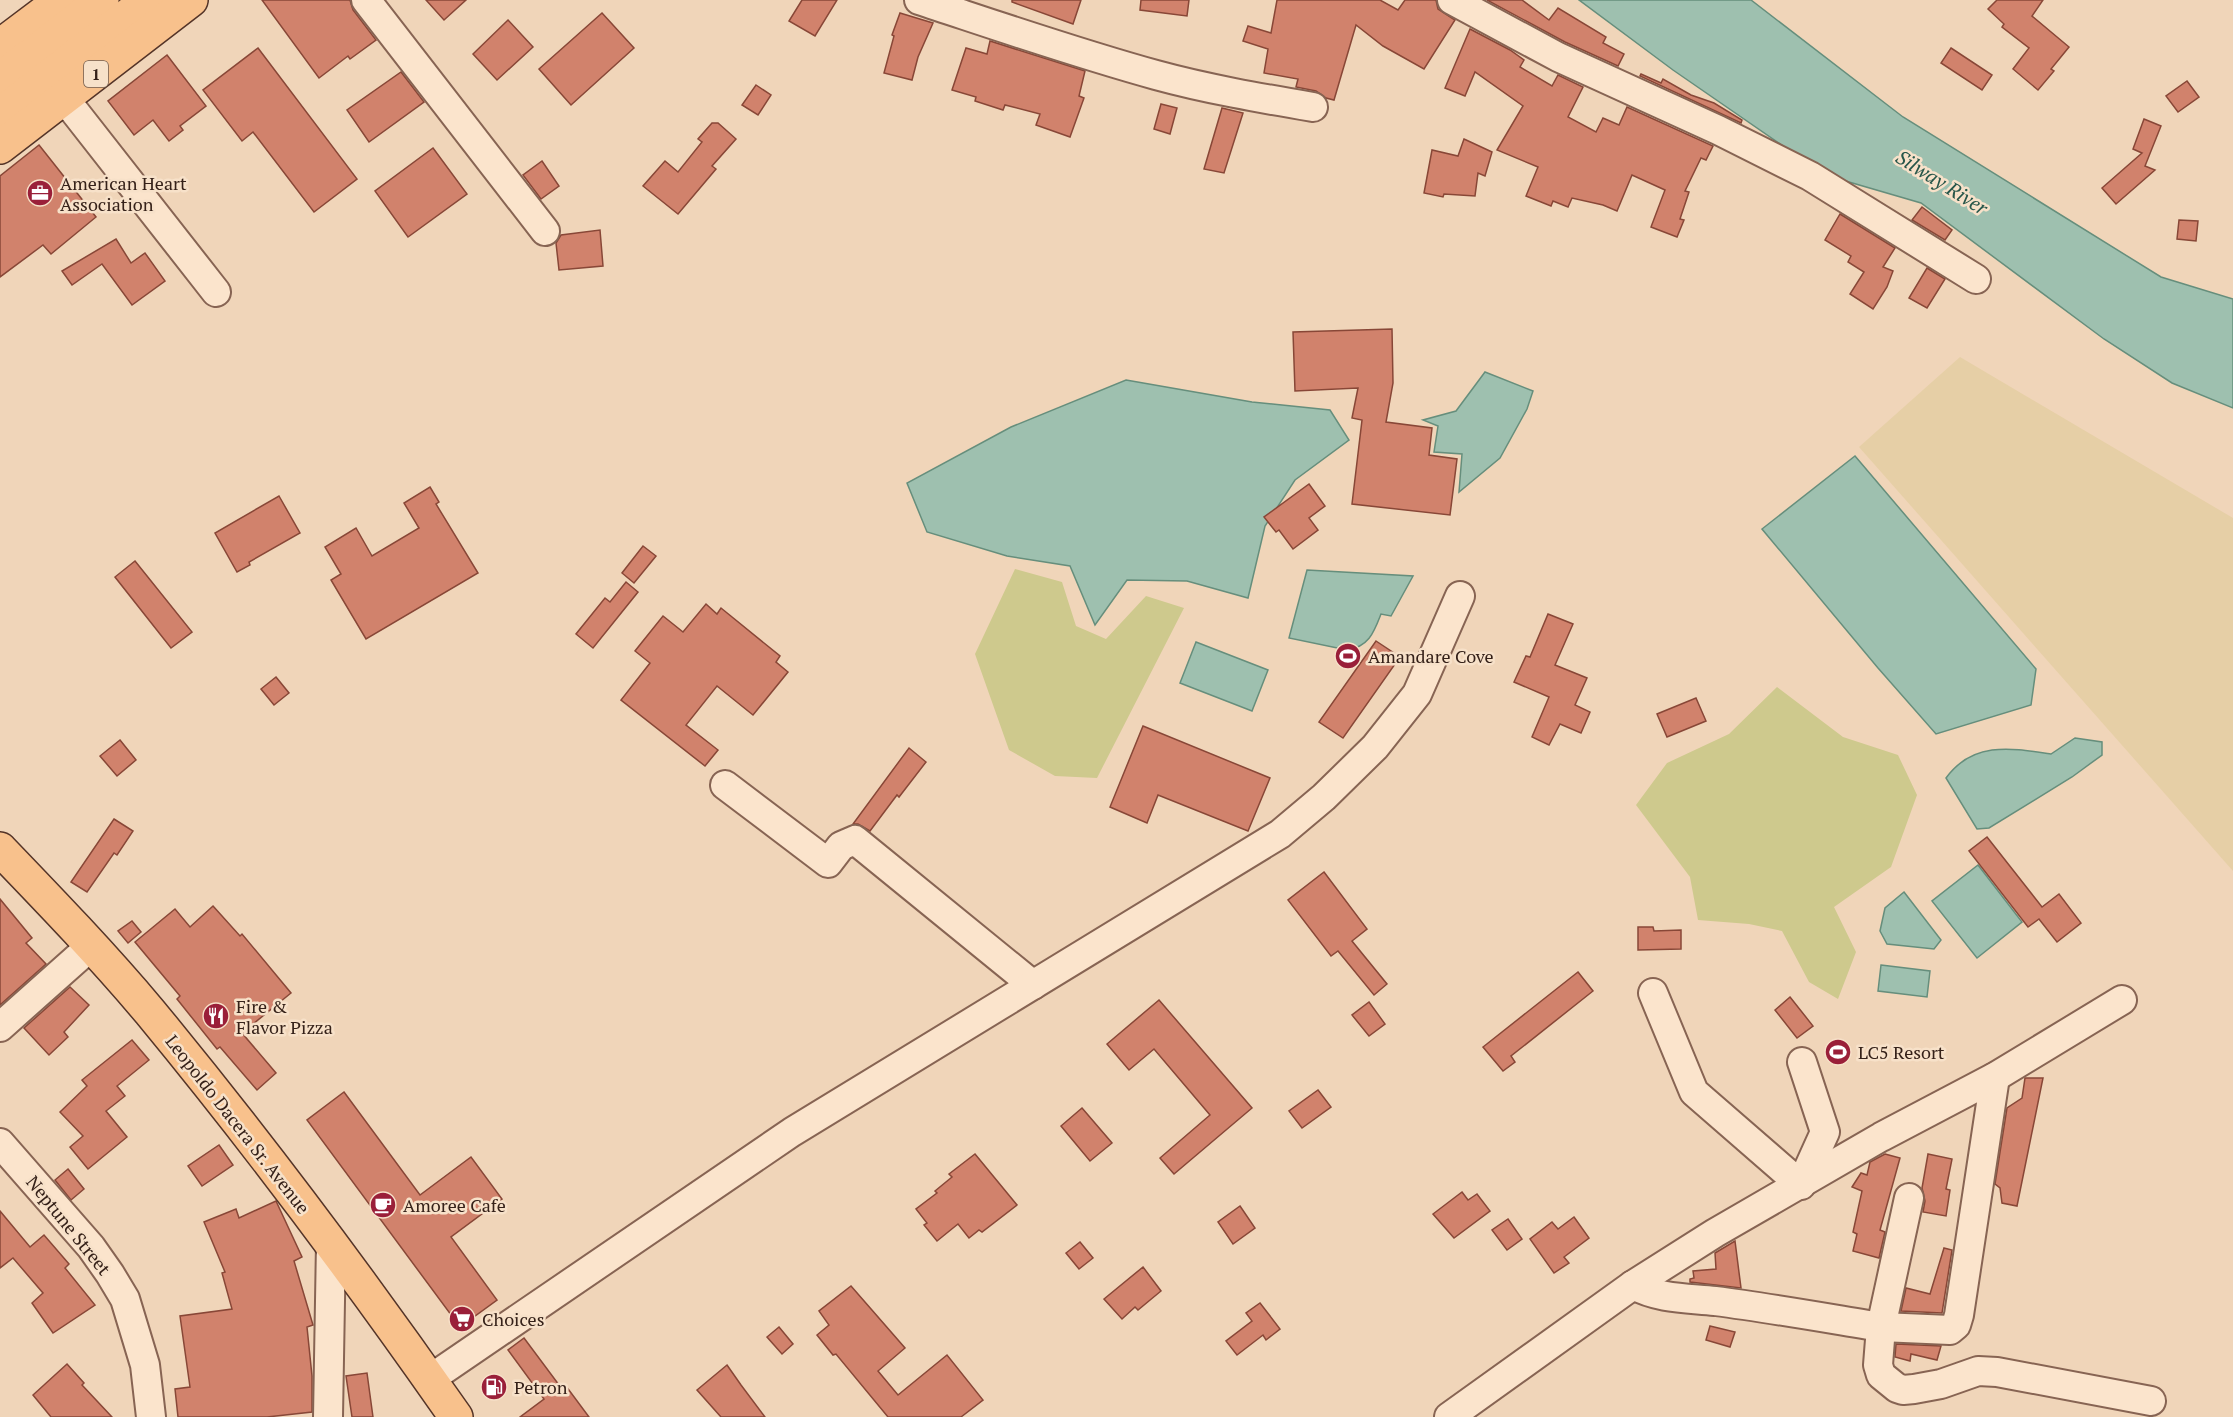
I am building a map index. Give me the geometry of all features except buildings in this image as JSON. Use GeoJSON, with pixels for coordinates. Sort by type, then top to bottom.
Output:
{"type":"FeatureCollection","features":[{"type":"Feature","properties":{"kind":"main road"},"geometry":{"type":"LineString","coordinates":[[0,46],[61,0]]}},
{"type":"Feature","properties":{"kind":"main road"},"geometry":{"type":"LineString","coordinates":[[0,79],[102,0]]}},
{"type":"Feature","properties":{"kind":"main road","name":"1"},"geometry":{"type":"LineString","coordinates":[[0,114],[148,0]]}},
{"type":"Feature","properties":{"kind":"main road","name":"1"},"geometry":{"type":"LineString","coordinates":[[0,147],[191,0]]}},
{"type":"Feature","properties":{"kind":"main road","name":"Leopoldo Dacera Sr. Avenue"},"geometry":{"type":"LineString","coordinates":[[0,849],[149,1011],[219,1097],[331,1243],[456,1417]]}},
{"type":"Feature","properties":{"kind":"street"},"geometry":{"type":"LineString","coordinates":[[366,0],[545,231]]}},
{"type":"Feature","properties":{"kind":"street"},"geometry":{"type":"LineString","coordinates":[[920,0],[1158,76],[1242,95],[1313,107]]}},
{"type":"Feature","properties":{"kind":"street"},"geometry":{"type":"LineString","coordinates":[[1452,0],[1557,57],[1718,130],[1810,176],[1976,279]]}},
{"type":"Feature","properties":{"kind":"street"},"geometry":{"type":"LineString","coordinates":[[64,98],[216,292]]}},
{"type":"Feature","properties":{"kind":"street"},"geometry":{"type":"LineString","coordinates":[[430,1379],[792,1132],[1280,834],[1324,797],[1375,747],[1418,694],[1460,596]]}},
{"type":"Feature","properties":{"kind":"street"},"geometry":{"type":"LineString","coordinates":[[724,785],[828,862],[841,846],[855,840],[1033,985]]}},
{"type":"Feature","properties":{"kind":"street"},"geometry":{"type":"LineString","coordinates":[[0,1027],[91,946]]}},
{"type":"Feature","properties":{"kind":"street"},"geometry":{"type":"LineString","coordinates":[[1653,993],[1694,1092],[1801,1185]]}},
{"type":"Feature","properties":{"kind":"street"},"geometry":{"type":"LineString","coordinates":[[1449,1417],[1633,1285],[1715,1233],[1881,1137],[1995,1077],[2122,1000]]}},
{"type":"Feature","properties":{"kind":"street"},"geometry":{"type":"LineString","coordinates":[[1801,1185],[1825,1132],[1802,1062]]}},
{"type":"Feature","properties":{"kind":"street"},"geometry":{"type":"LineString","coordinates":[[1633,1285],[1647,1293],[1678,1299],[1714,1301],[1881,1327],[1950,1330],[1956,1325],[1995,1077]]}},
{"type":"Feature","properties":{"kind":"street","name":"Neptune Street"},"geometry":{"type":"LineString","coordinates":[[0,1143],[91,1247],[111,1274],[125,1299],[145,1365],[151,1417]]}},
{"type":"Feature","properties":{"kind":"street"},"geometry":{"type":"LineString","coordinates":[[1909,1198],[1881,1327],[1878,1365],[1881,1375],[1888,1382],[1903,1390],[1941,1384],[1978,1371],[1997,1371],[2151,1401]]}},
{"type":"Feature","properties":{"kind":"street"},"geometry":{"type":"LineString","coordinates":[[328,1417],[331,1243]]}},
{"type":"Feature","properties":{"kind":"shaded area"},"geometry":{"type":"Polygon","coordinates":[[[1960,357],[2233,518],[2233,871],[1859,447],[1960,357]]]}},
{"type":"Feature","properties":{"kind":"shaded area"},"geometry":{"type":"Polygon","coordinates":[[[1015,569],[1062,582],[1076,626],[1106,639],[1146,596],[1184,608],[1097,778],[1055,776],[1009,750],[975,654],[1015,569]]]}},
{"type":"Feature","properties":{"kind":"shaded area"},"geometry":{"type":"Polygon","coordinates":[[[1777,687],[1843,737],[1898,755],[1917,795],[1891,867],[1834,907],[1856,952],[1838,999],[1809,982],[1782,931],[1749,924],[1698,920],[1690,877],[1636,805],[1667,763],[1729,734],[1777,687]]]}},
{"type":"Feature","properties":{"kind":"water","name":"Silway River"},"geometry":{"type":"Polygon","coordinates":[[[1579,0],[1751,0],[1903,117],[2161,277],[2233,299],[2233,408],[2172,383],[2104,339],[1921,203],[1825,175],[1673,70],[1579,0]]]}},
{"type":"Feature","properties":{"kind":"water"},"geometry":{"type":"Polygon","coordinates":[[[1485,372],[1533,391],[1527,409],[1500,458],[1459,492],[1462,454],[1434,452],[1438,426],[1423,420],[1456,411],[1485,372]]]}},
{"type":"Feature","properties":{"kind":"water"},"geometry":{"type":"Polygon","coordinates":[[[1126,380],[1252,402],[1330,410],[1349,440],[1295,480],[1265,526],[1248,598],[1187,581],[1127,580],[1095,625],[1070,566],[1007,556],[927,532],[907,483],[1011,427],[1126,380]]]}},
{"type":"Feature","properties":{"kind":"water"},"geometry":{"type":"Polygon","coordinates":[[[1855,456],[2036,669],[2031,705],[1936,734],[1762,529],[1855,456]]]}},
{"type":"Feature","properties":{"kind":"water"},"geometry":{"type":"Polygon","coordinates":[[[1307,570],[1413,576],[1391,616],[1381,614],[1370,638],[1361,646],[1347,650],[1289,638],[1307,570]]]}},
{"type":"Feature","properties":{"kind":"water"},"geometry":{"type":"Polygon","coordinates":[[[1196,642],[1268,670],[1252,711],[1180,683],[1196,642]]]}},
{"type":"Feature","properties":{"kind":"water"},"geometry":{"type":"Polygon","coordinates":[[[2075,738],[2102,742],[2102,755],[2072,777],[1989,828],[1977,829],[1946,778],[1968,758],[1981,753],[2007,749],[2051,754],[2075,738]]]}},
{"type":"Feature","properties":{"kind":"water"},"geometry":{"type":"Polygon","coordinates":[[[1978,865],[2022,922],[1977,958],[1932,901],[1978,865]]]}},
{"type":"Feature","properties":{"kind":"water"},"geometry":{"type":"Polygon","coordinates":[[[1904,892],[1941,940],[1934,949],[1887,944],[1880,931],[1885,908],[1904,892]]]}},
{"type":"Feature","properties":{"kind":"water"},"geometry":{"type":"Polygon","coordinates":[[[1881,965],[1930,971],[1927,997],[1878,991],[1881,965]]]}},
{"type":"Feature","properties":{"kind":"place","name":"American Heart Association"},"geometry":{"type":"Point","coordinates":[40,193]}},
{"type":"Feature","properties":{"kind":"place","name":"Amandare Cove"},"geometry":{"type":"Point","coordinates":[1348,656]}},
{"type":"Feature","properties":{"kind":"place","name":"Fire & Flavor Pizza"},"geometry":{"type":"Point","coordinates":[216,1016]}},
{"type":"Feature","properties":{"kind":"place","name":"LC5 Resort"},"geometry":{"type":"Point","coordinates":[1838,1052]}},
{"type":"Feature","properties":{"kind":"place","name":"Amoree Cafe"},"geometry":{"type":"Point","coordinates":[383,1205]}},
{"type":"Feature","properties":{"kind":"place","name":"Choices"},"geometry":{"type":"Point","coordinates":[462,1319]}},
{"type":"Feature","properties":{"kind":"place","name":"Petron"},"geometry":{"type":"Point","coordinates":[494,1387]}}]}
